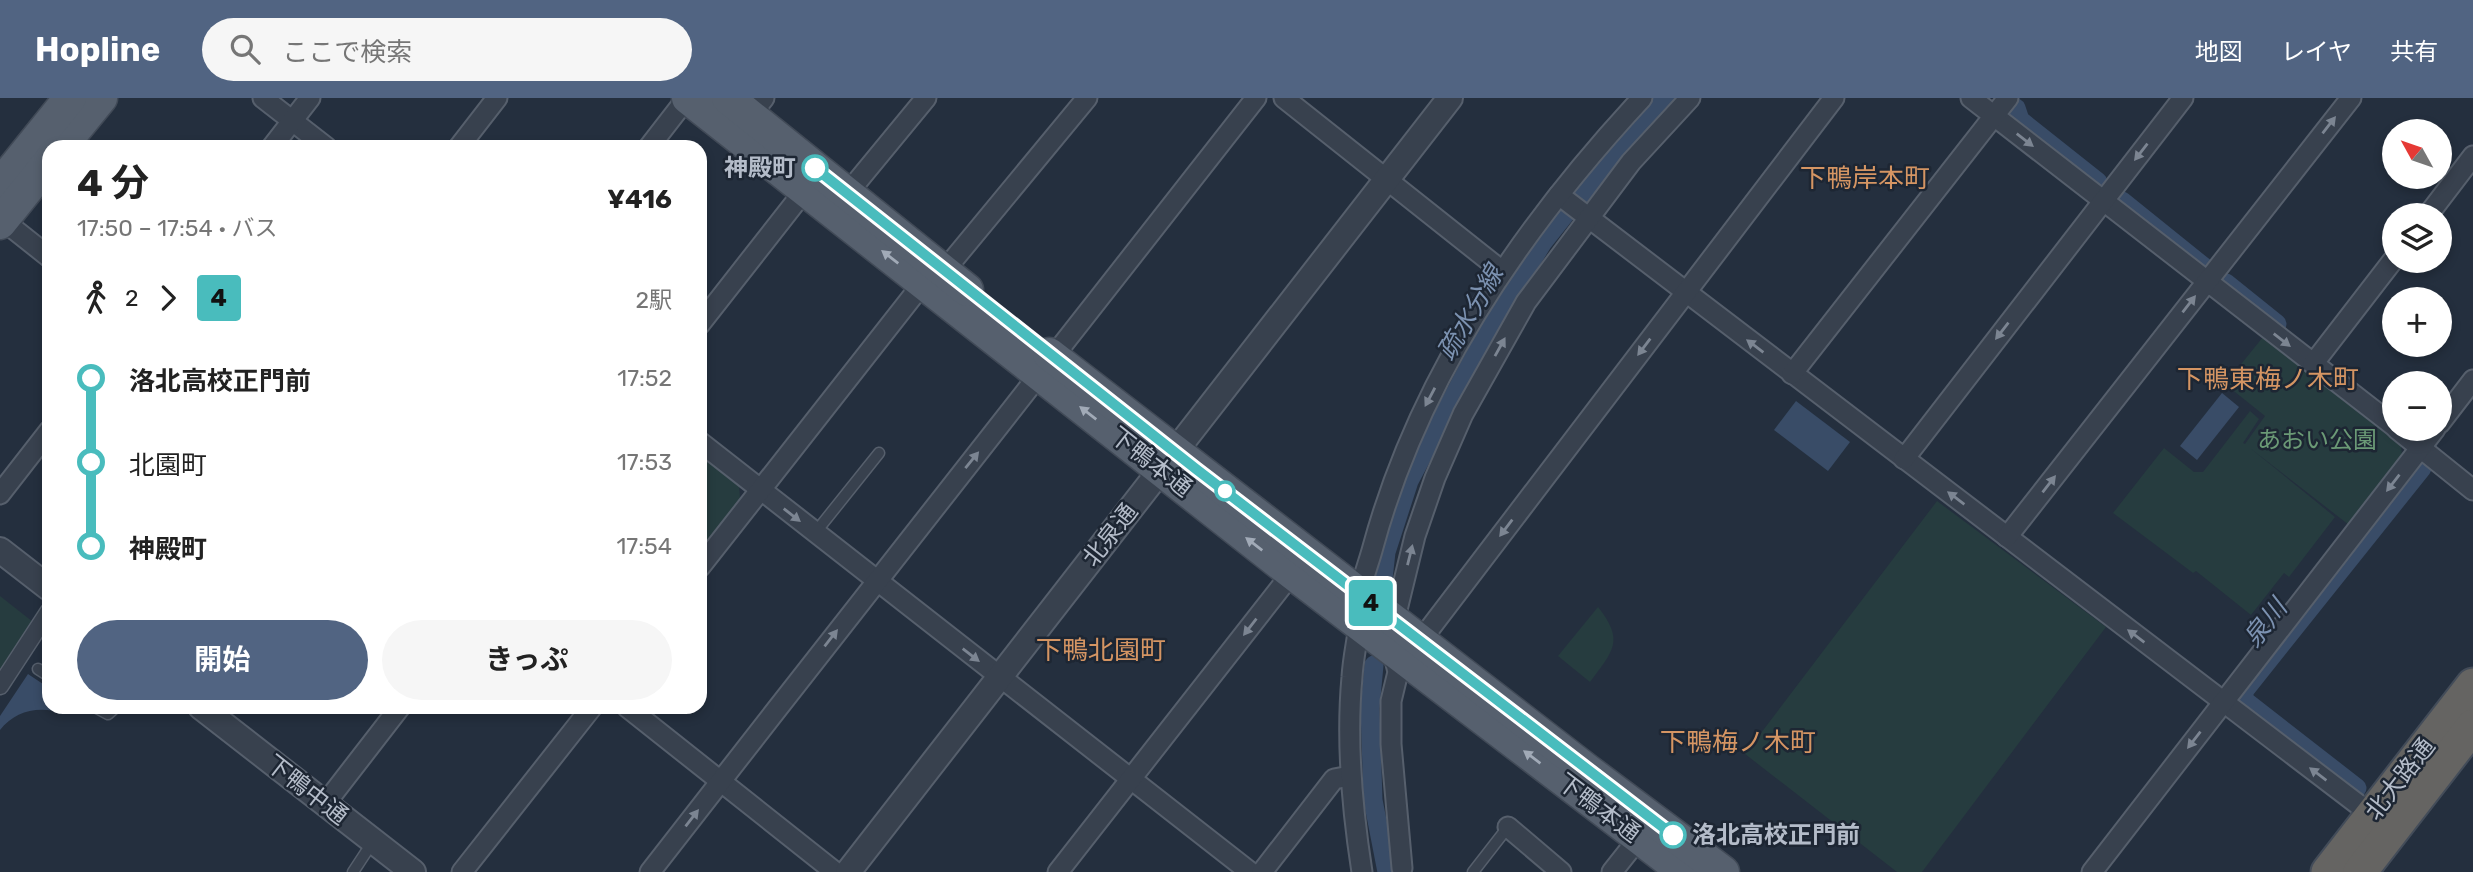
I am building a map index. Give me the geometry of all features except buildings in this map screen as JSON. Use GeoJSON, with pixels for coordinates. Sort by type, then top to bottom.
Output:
{"type":"FeatureCollection","features":[{"type":"Feature","properties":{"kind":"highway","name":"北大路通"},"geometry":{"type":"LineString","coordinates":[[2328,872],[2473,685]]}},
{"type":"Feature","properties":{"kind":"highway","name":"北大路通"},"geometry":{"type":"LineString","coordinates":[[2360,872],[2473,726]]}},
{"type":"Feature","properties":{"kind":"main road"},"geometry":{"type":"LineString","coordinates":[[43,140],[71,110],[101,98]]}},
{"type":"Feature","properties":{"kind":"main road","name":"下鴨本通"},"geometry":{"type":"LineString","coordinates":[[688,98],[744,112],[840,203],[1359,610],[1402,649],[1646,829],[1723,872]]}},
{"type":"Feature","properties":{"kind":"main road"},"geometry":{"type":"LineString","coordinates":[[63,140],[71,110]]}},
{"type":"Feature","properties":{"kind":"main road","name":"下鴨本通"},"geometry":{"type":"LineString","coordinates":[[744,112],[805,190],[840,203]]}},
{"type":"Feature","properties":{"kind":"main road"},"geometry":{"type":"LineString","coordinates":[[0,185],[42,141]]}},
{"type":"Feature","properties":{"kind":"main road"},"geometry":{"type":"LineString","coordinates":[[1,220],[42,170]]}},
{"type":"Feature","properties":{"kind":"main road","name":"下鴨本通"},"geometry":{"type":"LineString","coordinates":[[1168,461],[1292,573],[1359,610]]}},
{"type":"Feature","properties":{"kind":"main road","name":"下鴨本通"},"geometry":{"type":"LineString","coordinates":[[1646,829],[1684,872]]}},
{"type":"Feature","properties":{"kind":"street"},"geometry":{"type":"LineString","coordinates":[[263,98],[317,140]]}},
{"type":"Feature","properties":{"kind":"street"},"geometry":{"type":"LineString","coordinates":[[277,140],[310,98]]}},
{"type":"Feature","properties":{"kind":"street"},"geometry":{"type":"LineString","coordinates":[[464,140],[497,98]]}},
{"type":"Feature","properties":{"kind":"street"},"geometry":{"type":"LineString","coordinates":[[655,140],[688,98]]}},
{"type":"Feature","properties":{"kind":"street"},"geometry":{"type":"LineString","coordinates":[[840,203],[926,98]]}},
{"type":"Feature","properties":{"kind":"street"},"geometry":{"type":"LineString","coordinates":[[707,558],[933,277],[1087,98]]}},
{"type":"Feature","properties":{"kind":"street"},"geometry":{"type":"LineString","coordinates":[[650,872],[1256,98]]}},
{"type":"Feature","properties":{"kind":"street"},"geometry":{"type":"LineString","coordinates":[[1284,98],[1502,271]]}},
{"type":"Feature","properties":{"kind":"street","name":"北泉通"},"geometry":{"type":"LineString","coordinates":[[848,872],[1450,98]]}},
{"type":"Feature","properties":{"kind":"street"},"geometry":{"type":"LineString","coordinates":[[1362,872],[1350,776],[1352,679],[1359,610],[1386,497],[1416,423],[1449,360],[1502,271],[1559,195],[1642,98]]}},
{"type":"Feature","properties":{"kind":"street"},"geometry":{"type":"LineString","coordinates":[[1403,870],[1391,744],[1391,701],[1402,649],[1415,536],[1435,478],[1463,414],[1526,302],[1631,162],[1690,98]]}},
{"type":"Feature","properties":{"kind":"street"},"geometry":{"type":"LineString","coordinates":[[1402,649],[1686,293],[1834,98]]}},
{"type":"Feature","properties":{"kind":"street"},"geometry":{"type":"LineString","coordinates":[[1972,98],[2382,418]]}},
{"type":"Feature","properties":{"kind":"street"},"geometry":{"type":"LineString","coordinates":[[1792,374],[2008,98]]}},
{"type":"Feature","properties":{"kind":"street"},"geometry":{"type":"LineString","coordinates":[[1904,459],[2183,98]]}},
{"type":"Feature","properties":{"kind":"street"},"geometry":{"type":"LineString","coordinates":[[2007,537],[2351,98]]}},
{"type":"Feature","properties":{"kind":"street"},"geometry":{"type":"LineString","coordinates":[[2437,203],[2473,156]]}},
{"type":"Feature","properties":{"kind":"street"},"geometry":{"type":"LineString","coordinates":[[707,315],[805,190]]}},
{"type":"Feature","properties":{"kind":"street"},"geometry":{"type":"LineString","coordinates":[[1559,195],[2372,815]]}},
{"type":"Feature","properties":{"kind":"street"},"geometry":{"type":"LineString","coordinates":[[1,220],[42,252]]}},
{"type":"Feature","properties":{"kind":"street"},"geometry":{"type":"LineString","coordinates":[[2313,363],[2383,273]]}},
{"type":"Feature","properties":{"kind":"street"},"geometry":{"type":"LineString","coordinates":[[2452,407],[2473,380]]}},
{"type":"Feature","properties":{"kind":"street"},"geometry":{"type":"LineString","coordinates":[[0,494],[42,440]]}},
{"type":"Feature","properties":{"kind":"street"},"geometry":{"type":"LineString","coordinates":[[2413,441],[2473,490]]}},
{"type":"Feature","properties":{"kind":"street"},"geometry":{"type":"LineString","coordinates":[[2092,872],[2426,441]]}},
{"type":"Feature","properties":{"kind":"street"},"geometry":{"type":"LineString","coordinates":[[707,447],[1250,872]]}},
{"type":"Feature","properties":{"kind":"street"},"geometry":{"type":"LineString","coordinates":[[0,550],[42,583]]}},
{"type":"Feature","properties":{"kind":"street"},"geometry":{"type":"LineString","coordinates":[[1058,872],[1292,573]]}},
{"type":"Feature","properties":{"kind":"street"},"geometry":{"type":"LineString","coordinates":[[0,686],[42,622]]}},
{"type":"Feature","properties":{"kind":"street","name":"下鴨中通"},"geometry":{"type":"LineString","coordinates":[[213,714],[413,872]]}},
{"type":"Feature","properties":{"kind":"street"},"geometry":{"type":"LineString","coordinates":[[325,804],[395,714]]}},
{"type":"Feature","properties":{"kind":"street"},"geometry":{"type":"LineString","coordinates":[[462,872],[586,714]]}},
{"type":"Feature","properties":{"kind":"street"},"geometry":{"type":"LineString","coordinates":[[636,714],[835,872]]}},
{"type":"Feature","properties":{"kind":"street"},"geometry":{"type":"LineString","coordinates":[[1262,872],[1334,779],[1350,776]]}},
{"type":"Feature","properties":{"kind":"street"},"geometry":{"type":"LineString","coordinates":[[1508,827],[1561,872]]}},
{"type":"Feature","properties":{"kind":"street"},"geometry":{"type":"LineString","coordinates":[[1612,872],[1646,829]]}},
{"type":"Feature","properties":{"kind":"lane"},"geometry":{"type":"LineString","coordinates":[[815,533],[879,453]]}},
{"type":"Feature","properties":{"kind":"lane"},"geometry":{"type":"LineString","coordinates":[[38,669],[42,672]]}},
{"type":"Feature","properties":{"kind":"lane"},"geometry":{"type":"LineString","coordinates":[[1477,871],[1508,827]]}},
{"type":"Feature","properties":{"kind":"lane"},"geometry":{"type":"LineString","coordinates":[[354,872],[373,841]]}},
{"type":"Feature","properties":{"kind":"green space","name":"あおい公園"},"geometry":{"type":"Polygon","coordinates":[[[2263,337],[2382,431],[2382,441],[2395,441],[2401,446],[2402,455],[2349,525],[2250,448],[2335,517],[2289,577],[2284,573],[2251,615],[2196,571],[2193,573],[2113,513],[2164,448],[2194,472],[2203,472],[2250,411],[2259,419],[2243,443],[2245,444],[2265,416],[2225,384],[2263,337]]]}},
{"type":"Feature","properties":{"kind":"green space"},"geometry":{"type":"Polygon","coordinates":[[[707,458],[739,484],[740,499],[707,542],[707,458]]]}},
{"type":"Feature","properties":{"kind":"green space"},"geometry":{"type":"Polygon","coordinates":[[[1937,501],[2106,627],[1922,872],[1897,872],[1745,754],[1937,501]]]}},
{"type":"Feature","properties":{"kind":"green space"},"geometry":{"type":"Polygon","coordinates":[[[0,596],[33,622],[0,671],[0,596]]]}},
{"type":"Feature","properties":{"kind":"green space"},"geometry":{"type":"Polygon","coordinates":[[[1598,607],[1611,629],[1613,646],[1590,682],[1558,656],[1598,607]]]}},
{"type":"Feature","properties":{"kind":"water"},"geometry":{"type":"Polygon","coordinates":[[[2222,393],[2239,407],[2197,460],[2180,446],[2222,393]]]}},
{"type":"Feature","properties":{"kind":"water"},"geometry":{"type":"Polygon","coordinates":[[[1796,401],[1850,442],[1828,471],[1774,430],[1796,401]]]}},
{"type":"Feature","properties":{"kind":"water"},"geometry":{"type":"Polygon","coordinates":[[[28,674],[42,683],[42,710],[21,714],[0,730],[0,716],[28,674]]]}},
{"type":"Feature","properties":{"kind":"waterway","name":"疏水分線"},"geometry":{"type":"LineString","coordinates":[[1382,588],[1386,552],[1409,481],[1487,333],[1543,242],[1597,174],[1666,98]]}},
{"type":"Feature","properties":{"kind":"waterway","name":"泉川"},"geometry":{"type":"LineString","coordinates":[[2016,108],[2020,120],[2098,182]]}},
{"type":"Feature","properties":{"kind":"waterway","name":"泉川"},"geometry":{"type":"LineString","coordinates":[[2122,201],[2204,267]]}},
{"type":"Feature","properties":{"kind":"waterway","name":"泉川"},"geometry":{"type":"LineString","coordinates":[[2226,283],[2277,324]]}},
{"type":"Feature","properties":{"kind":"waterway","name":"泉川"},"geometry":{"type":"LineString","coordinates":[[2357,788],[2244,700],[2244,691],[2422,468]]}},
{"type":"Feature","properties":{"kind":"waterway","name":"疏水分線"},"geometry":{"type":"LineString","coordinates":[[1374,665],[1370,708],[1373,800],[1387,872]]}},
{"type":"Feature","properties":{"kind":"bus line","name":"4"},"geometry":{"type":"LineString","coordinates":[[815,168],[1196,469],[1673,835]]}},
{"type":"Feature","properties":{"kind":"place","name":"神殿町"},"geometry":{"type":"Point","coordinates":[815,168]}},
{"type":"Feature","properties":{"kind":"place","name":"洛北高校正門前"},"geometry":{"type":"Point","coordinates":[1673,835]}},
{"type":"Feature","properties":{"kind":"district","name":"下鴨岸本町"},"geometry":{"type":"Point","coordinates":[1865,178]}},
{"type":"Feature","properties":{"kind":"district","name":"下鴨東梅ノ木町"},"geometry":{"type":"Point","coordinates":[2268,379]}},
{"type":"Feature","properties":{"kind":"district","name":"下鴨北園町"},"geometry":{"type":"Point","coordinates":[1101,650]}},
{"type":"Feature","properties":{"kind":"district","name":"下鴨梅ノ木町"},"geometry":{"type":"Point","coordinates":[1738,742]}}]}
